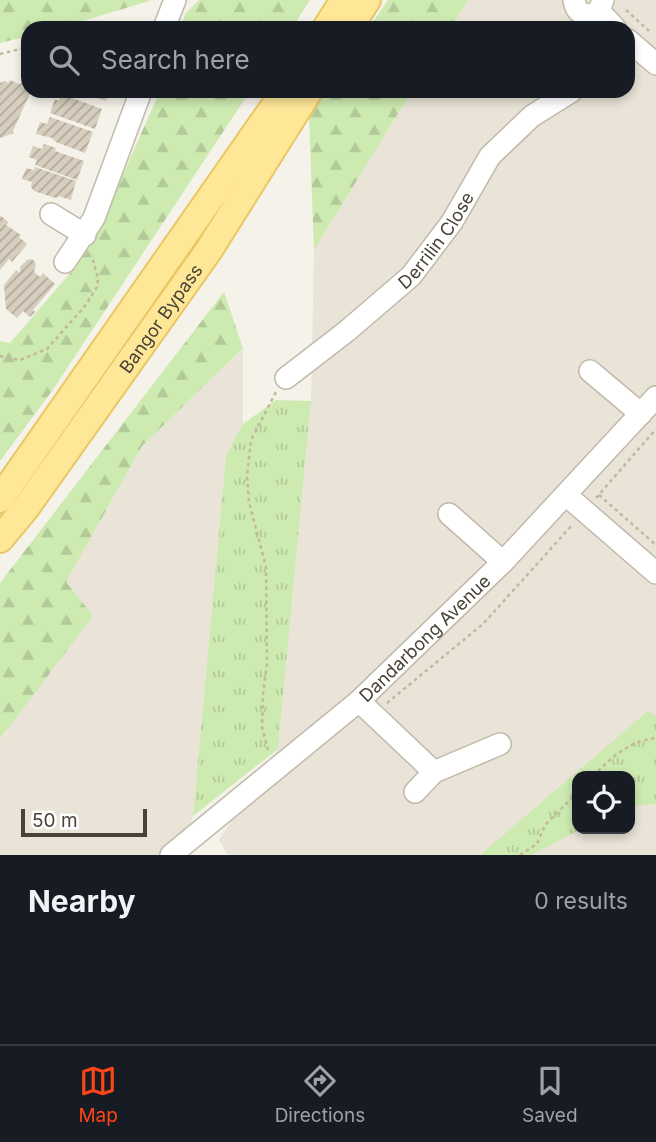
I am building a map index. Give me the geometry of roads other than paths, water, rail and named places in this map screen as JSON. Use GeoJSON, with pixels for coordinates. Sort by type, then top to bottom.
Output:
{"type":"FeatureCollection","features":[{"type":"Feature","properties":{"kind":"main road"},"geometry":{"type":"LineString","coordinates":[[330,21],[344,0]]}},
{"type":"Feature","properties":{"kind":"main road"},"geometry":{"type":"LineString","coordinates":[[354,21],[368,0]]}},
{"type":"Feature","properties":{"kind":"main road","name":"Bangor Bypass"},"geometry":{"type":"LineString","coordinates":[[0,499],[280,98]]}},
{"type":"Feature","properties":{"kind":"main road","name":"Bangor Bypass"},"geometry":{"type":"LineString","coordinates":[[0,539],[25,509],[209,250],[305,98]]}},
{"type":"Feature","properties":{"kind":"street"},"geometry":{"type":"LineString","coordinates":[[166,21],[175,0]]}},
{"type":"Feature","properties":{"kind":"street"},"geometry":{"type":"LineString","coordinates":[[574,0],[581,13],[590,15],[607,5]]}},
{"type":"Feature","properties":{"kind":"street"},"geometry":{"type":"LineString","coordinates":[[635,46],[656,64]]}},
{"type":"Feature","properties":{"kind":"street"},"geometry":{"type":"LineString","coordinates":[[65,262],[85,235],[102,200],[138,98]]}},
{"type":"Feature","properties":{"kind":"street","name":"Derrilin Close"},"geometry":{"type":"LineString","coordinates":[[286,378],[347,331],[411,275],[452,222],[490,156],[532,116],[561,98]]}},
{"type":"Feature","properties":{"kind":"street"},"geometry":{"type":"LineString","coordinates":[[51,214],[85,235]]}},
{"type":"Feature","properties":{"kind":"street"},"geometry":{"type":"LineString","coordinates":[[590,371],[641,414]]}},
{"type":"Feature","properties":{"kind":"street","name":"Dandarbong Avenue"},"geometry":{"type":"LineString","coordinates":[[172,855],[359,701],[503,562],[656,397]]}},
{"type":"Feature","properties":{"kind":"street"},"geometry":{"type":"LineString","coordinates":[[566,495],[656,573]]}},
{"type":"Feature","properties":{"kind":"street"},"geometry":{"type":"LineString","coordinates":[[449,514],[503,562]]}},
{"type":"Feature","properties":{"kind":"street"},"geometry":{"type":"LineString","coordinates":[[359,701],[434,772]]}},
{"type":"Feature","properties":{"kind":"street"},"geometry":{"type":"LineString","coordinates":[[415,792],[434,772],[500,744]]}}]}
